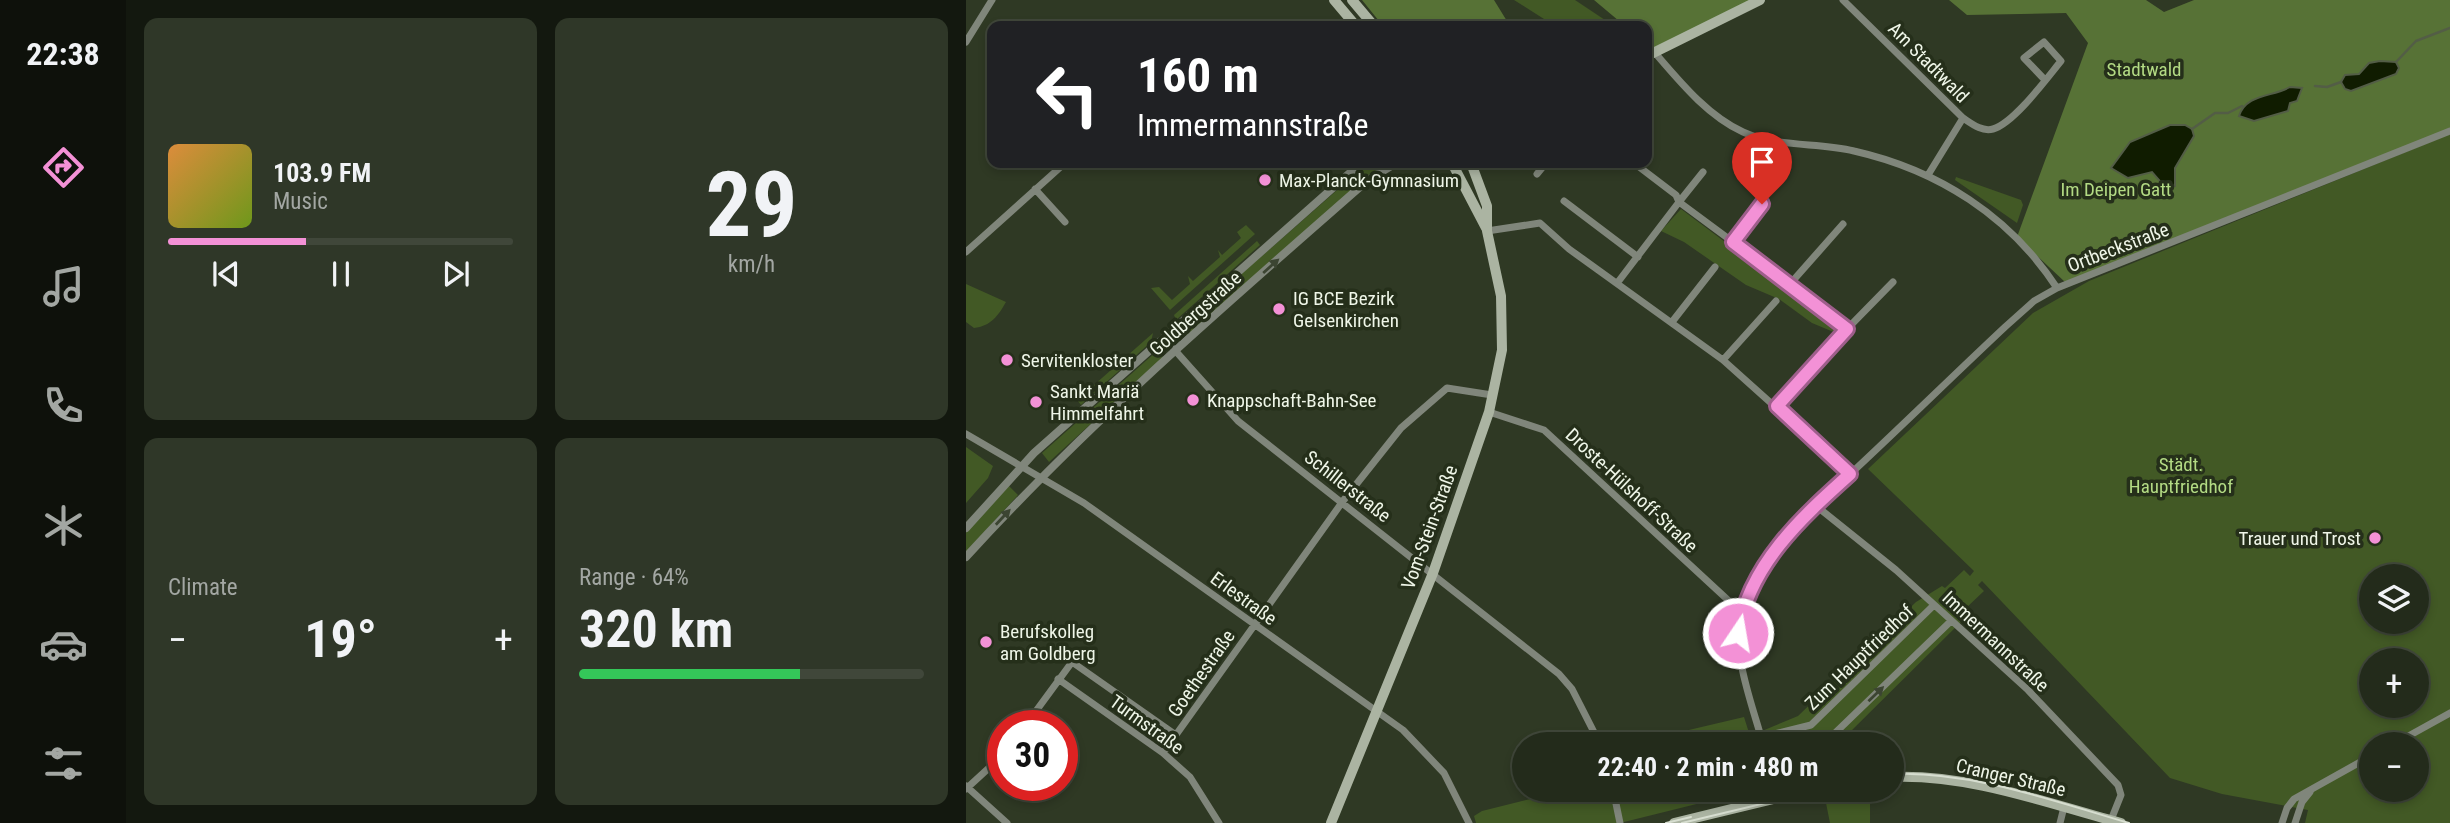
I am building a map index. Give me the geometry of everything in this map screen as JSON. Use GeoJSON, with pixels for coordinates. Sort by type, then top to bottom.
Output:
{"type":"FeatureCollection","features":[{"type":"Feature","properties":{"kind":"main road"},"geometry":{"type":"LineString","coordinates":[[1334,0],[1352,21]]}},
{"type":"Feature","properties":{"kind":"main road"},"geometry":{"type":"LineString","coordinates":[[1352,0],[1370,21]]}},
{"type":"Feature","properties":{"kind":"main road"},"geometry":{"type":"LineString","coordinates":[[1652,54],[1760,0]]}},
{"type":"Feature","properties":{"kind":"main road","name":"Vom-Stein-Straße"},"geometry":{"type":"LineString","coordinates":[[1455,168],[1488,231]]}},
{"type":"Feature","properties":{"kind":"main road","name":"Vom-Stein-Straße"},"geometry":{"type":"LineString","coordinates":[[1331,823],[1433,573],[1489,412],[1502,350],[1501,296],[1488,231],[1487,206],[1475,168]]}},
{"type":"Feature","properties":{"kind":"main road","name":"Cranger Straße"},"geometry":{"type":"LineString","coordinates":[[1904,777],[1973,783],[2116,822]]}},
{"type":"Feature","properties":{"kind":"main road"},"geometry":{"type":"LineString","coordinates":[[1674,823],[1746,802]]}},
{"type":"Feature","properties":{"kind":"street"},"geometry":{"type":"LineString","coordinates":[[966,42],[992,0]]}},
{"type":"Feature","properties":{"kind":"street","name":"Am Stadtwald"},"geometry":{"type":"LineString","coordinates":[[1843,0],[1963,118],[1979,128],[1993,130],[2007,121],[2045,80],[2061,61],[2044,42],[2024,58],[2045,80]]}},
{"type":"Feature","properties":{"kind":"street"},"geometry":{"type":"LineString","coordinates":[[1652,56],[1714,115],[1743,132],[1782,142],[1853,151],[1927,175],[1984,208],[2035,254],[2057,288]]}},
{"type":"Feature","properties":{"kind":"street","name":"Am Stadtwald"},"geometry":{"type":"LineString","coordinates":[[1927,175],[1963,118]]}},
{"type":"Feature","properties":{"kind":"street","name":"Ortbeckstraße"},"geometry":{"type":"LineString","coordinates":[[1760,732],[1738,633],[1748,592],[1764,565],[1815,505],[2034,301],[2057,288],[2450,131]]}},
{"type":"Feature","properties":{"kind":"street"},"geometry":{"type":"LineString","coordinates":[[966,252],[1059,168]]}},
{"type":"Feature","properties":{"kind":"street","name":"Goldbergstraße"},"geometry":{"type":"LineString","coordinates":[[966,528],[1021,468],[1355,168]]}},
{"type":"Feature","properties":{"kind":"street","name":"Goldbergstraße"},"geometry":{"type":"LineString","coordinates":[[966,556],[1039,477],[1175,351],[1368,180],[1388,168]]}},
{"type":"Feature","properties":{"kind":"street"},"geometry":{"type":"LineString","coordinates":[[1537,174],[1542,168]]}},
{"type":"Feature","properties":{"kind":"street"},"geometry":{"type":"LineString","coordinates":[[1641,168],[1676,195],[1679,202],[1847,329]]}},
{"type":"Feature","properties":{"kind":"street"},"geometry":{"type":"LineString","coordinates":[[1619,282],[1703,172]]}},
{"type":"Feature","properties":{"kind":"street"},"geometry":{"type":"LineString","coordinates":[[1035,189],[1065,222]]}},
{"type":"Feature","properties":{"kind":"street"},"geometry":{"type":"LineString","coordinates":[[1564,201],[1638,257]]}},
{"type":"Feature","properties":{"kind":"street"},"geometry":{"type":"LineString","coordinates":[[1733,242],[1762,204]]}},
{"type":"Feature","properties":{"kind":"street"},"geometry":{"type":"LineString","coordinates":[[1488,231],[1540,223],[1569,249],[1619,282],[1723,360],[1850,474]]}},
{"type":"Feature","properties":{"kind":"street"},"geometry":{"type":"LineString","coordinates":[[1790,284],[1843,225]]}},
{"type":"Feature","properties":{"kind":"street"},"geometry":{"type":"LineString","coordinates":[[1672,322],[1715,267]]}},
{"type":"Feature","properties":{"kind":"street"},"geometry":{"type":"LineString","coordinates":[[1777,406],[1893,282]]}},
{"type":"Feature","properties":{"kind":"street"},"geometry":{"type":"LineString","coordinates":[[1723,360],[1776,301]]}},
{"type":"Feature","properties":{"kind":"street","name":"Schillerstraße"},"geometry":{"type":"LineString","coordinates":[[1164,338],[1238,421],[1343,501],[1559,674],[1572,689],[1594,732]]}},
{"type":"Feature","properties":{"kind":"street","name":"Goethestraße"},"geometry":{"type":"LineString","coordinates":[[1163,753],[1343,501],[1401,428],[1442,391],[1454,387],[1492,395]]}},
{"type":"Feature","properties":{"kind":"street","name":"Droste-Hülshoff-Straße"},"geometry":{"type":"LineString","coordinates":[[1489,412],[1544,430],[1742,612]]}},
{"type":"Feature","properties":{"kind":"street","name":"Erlestraße"},"geometry":{"type":"LineString","coordinates":[[966,434],[1084,503],[1403,730],[1431,757],[1454,790],[1469,823]]}},
{"type":"Feature","properties":{"kind":"street","name":"Immermannstraße"},"geometry":{"type":"LineString","coordinates":[[1815,505],[1934,605],[2028,690],[2118,785],[2121,795],[2116,822]]}},
{"type":"Feature","properties":{"kind":"street","name":"Zum Hauptfriedhof"},"geometry":{"type":"LineString","coordinates":[[1790,732],[1811,725],[1934,605]]}},
{"type":"Feature","properties":{"kind":"street","name":"Zum Hauptfriedhof"},"geometry":{"type":"LineString","coordinates":[[1836,732],[1951,621]]}},
{"type":"Feature","properties":{"kind":"street","name":"Turmstraße"},"geometry":{"type":"LineString","coordinates":[[1176,734],[1073,662],[1058,679],[1163,753],[1190,777],[1219,823]]}},
{"type":"Feature","properties":{"kind":"street"},"geometry":{"type":"LineString","coordinates":[[1036,710],[1058,679]]}},
{"type":"Feature","properties":{"kind":"street"},"geometry":{"type":"LineString","coordinates":[[2416,732],[2450,713]]}},
{"type":"Feature","properties":{"kind":"street"},"geometry":{"type":"LineString","coordinates":[[2282,823],[2287,808],[2294,799],[2359,763]]}},
{"type":"Feature","properties":{"kind":"street"},"geometry":{"type":"LineString","coordinates":[[987,770],[967,788],[1007,823]]}},
{"type":"Feature","properties":{"kind":"street"},"geometry":{"type":"LineString","coordinates":[[2295,823],[2305,796],[2319,785]]}},
{"type":"Feature","properties":{"kind":"street"},"geometry":{"type":"LineString","coordinates":[[1616,802],[1620,823]]}},
{"type":"Feature","properties":{"kind":"street"},"geometry":{"type":"LineString","coordinates":[[2060,823],[2064,807]]}},
{"type":"Feature","properties":{"kind":"green space"},"geometry":{"type":"Polygon","coordinates":[[[1362,0],[1494,0],[1507,21],[1379,21],[1362,0]]]}},
{"type":"Feature","properties":{"kind":"green space"},"geometry":{"type":"Polygon","coordinates":[[[1514,0],[1575,0],[1606,21],[1547,21],[1514,0]]]}},
{"type":"Feature","properties":{"kind":"green space"},"geometry":{"type":"Polygon","coordinates":[[[1594,0],[1751,0],[1655,51],[1652,48],[1652,21],[1619,21],[1594,0]]]}},
{"type":"Feature","properties":{"kind":"green space","name":"Stadtwald"},"geometry":{"type":"Polygon","coordinates":[[[1949,0],[2146,0],[2164,12],[2194,0],[2450,0],[2450,129],[2065,282],[2017,237],[2088,43],[2066,13],[1967,15],[1949,0]],[[2170,125],[2130,142],[2165,187],[2185,151],[2170,125]]]}},
{"type":"Feature","properties":{"kind":"green space","name":"Städt. Hauptfriedhof"},"geometry":{"type":"Polygon","coordinates":[[[2450,134],[2450,823],[2305,823],[2308,810],[2222,794],[2170,778],[1982,581],[1978,585],[1984,591],[1965,609],[1966,617],[1850,732],[1760,732],[1798,716],[1916,602],[1942,586],[1945,588],[1964,570],[1970,576],[1974,571],[1868,469],[2033,313],[2089,281],[2450,134]]]}},
{"type":"Feature","properties":{"kind":"green space"},"geometry":{"type":"Polygon","coordinates":[[[1362,168],[1379,168],[1187,336],[1182,326],[1362,168]]]}},
{"type":"Feature","properties":{"kind":"green space"},"geometry":{"type":"Polygon","coordinates":[[[1956,177],[2021,200],[2023,205],[2017,223],[1955,180],[1956,177]]]}},
{"type":"Feature","properties":{"kind":"green space"},"geometry":{"type":"Polygon","coordinates":[[[1681,209],[1836,325],[1836,333],[1812,323],[1779,299],[1746,285],[1684,242],[1661,231],[1681,209]]]}},
{"type":"Feature","properties":{"kind":"green space"},"geometry":{"type":"Polygon","coordinates":[[[1246,225],[1255,234],[1170,310],[1151,288],[1159,287],[1172,300],[1190,284],[1188,276],[1193,281],[1220,257],[1218,250],[1222,255],[1241,238],[1237,232],[1246,225]]]}},
{"type":"Feature","properties":{"kind":"green space"},"geometry":{"type":"Polygon","coordinates":[[[1257,241],[1260,245],[1176,320],[1174,315],[1257,241]]]}},
{"type":"Feature","properties":{"kind":"green space"},"geometry":{"type":"Polygon","coordinates":[[[966,284],[1006,302],[989,323],[974,328],[966,322],[966,284]]]}},
{"type":"Feature","properties":{"kind":"green space"},"geometry":{"type":"Polygon","coordinates":[[[1153,333],[1151,342],[1081,405],[1077,400],[1153,333]]]}},
{"type":"Feature","properties":{"kind":"green space"},"geometry":{"type":"Polygon","coordinates":[[[1157,351],[1162,353],[1163,358],[1049,462],[1042,453],[1157,351]]]}},
{"type":"Feature","properties":{"kind":"green space"},"geometry":{"type":"Polygon","coordinates":[[[966,447],[993,466],[988,478],[966,503],[966,447]]]}},
{"type":"Feature","properties":{"kind":"green space"},"geometry":{"type":"Polygon","coordinates":[[[1008,485],[1018,495],[966,552],[966,531],[1008,485]]]}},
{"type":"Feature","properties":{"kind":"green space","name":"Städt. Hauptfriedhof"},"geometry":{"type":"Polygon","coordinates":[[[1744,717],[1749,732],[1680,732],[1744,717]]]}},
{"type":"Feature","properties":{"kind":"green space"},"geometry":{"type":"Polygon","coordinates":[[[1518,802],[1705,802],[1620,823],[1476,823],[1474,816],[1482,811],[1518,802]]]}},
{"type":"Feature","properties":{"kind":"green space"},"geometry":{"type":"Polygon","coordinates":[[[1826,802],[1870,802],[1870,823],[1830,823],[1826,802]]]}},
{"type":"Feature","properties":{"kind":"shaded area"},"geometry":{"type":"Polygon","coordinates":[[[2396,62],[2399,68],[2396,74],[2351,91],[2345,89],[2341,82],[2345,75],[2359,74],[2369,63],[2396,62]]]}},
{"type":"Feature","properties":{"kind":"shaded area"},"geometry":{"type":"Polygon","coordinates":[[[2290,87],[2302,88],[2297,101],[2290,103],[2288,111],[2254,121],[2239,116],[2242,109],[2253,100],[2290,87]]]}},
{"type":"Feature","properties":{"kind":"shaded area"},"geometry":{"type":"Polygon","coordinates":[[[2170,125],[2185,125],[2192,129],[2194,136],[2175,168],[2175,186],[2165,187],[2152,172],[2128,178],[2111,168],[2130,142],[2170,125]]]}},
{"type":"Feature","properties":{"kind":"waterway"},"geometry":{"type":"LineString","coordinates":[[2396,62],[2416,41],[2450,28]]}},
{"type":"Feature","properties":{"kind":"waterway"},"geometry":{"type":"LineString","coordinates":[[2315,86],[2327,87],[2341,82]]}},
{"type":"Feature","properties":{"kind":"waterway"},"geometry":{"type":"LineString","coordinates":[[2192,129],[2215,113],[2228,113],[2242,106]]}},
{"type":"Feature","properties":{"kind":"tram line"},"geometry":{"type":"LineString","coordinates":[[1904,774],[1982,782],[2129,823]]}},
{"type":"Feature","properties":{"kind":"tram line"},"geometry":{"type":"LineString","coordinates":[[1682,823],[1770,802]]}},
{"type":"Feature","properties":{"kind":"tram line"},"geometry":{"type":"LineString","coordinates":[[1666,823],[1691,817]]}},
{"type":"Feature","properties":{"kind":"place","name":"Max-Planck-Gymnasium"},"geometry":{"type":"Point","coordinates":[1265,180]}},
{"type":"Feature","properties":{"kind":"place","name":"IG BCE Bezirk Gelsenkirchen"},"geometry":{"type":"Point","coordinates":[1279,309]}},
{"type":"Feature","properties":{"kind":"place","name":"Servitenkloster"},"geometry":{"type":"Point","coordinates":[1007,360]}},
{"type":"Feature","properties":{"kind":"place","name":"Knappschaft-Bahn-See"},"geometry":{"type":"Point","coordinates":[1193,400]}},
{"type":"Feature","properties":{"kind":"place","name":"Sankt Mariä Himmelfahrt"},"geometry":{"type":"Point","coordinates":[1036,402]}},
{"type":"Feature","properties":{"kind":"place","name":"Trauer und Trost"},"geometry":{"type":"Point","coordinates":[2375,538]}},
{"type":"Feature","properties":{"kind":"place","name":"Berufskolleg am Goldberg"},"geometry":{"type":"Point","coordinates":[986,642]}},
{"type":"Feature","properties":{"kind":"route"},"geometry":{"type":"LineString","coordinates":[[1738,633],[1748,592],[1767,561],[1815,505],[1850,474],[1777,406],[1847,329],[1733,242],[1762,204]]}},
{"type":"Feature","properties":{"kind":"park label","name":"Im Deipen Gatt"},"geometry":{"type":"Point","coordinates":[2116,189]}}]}
